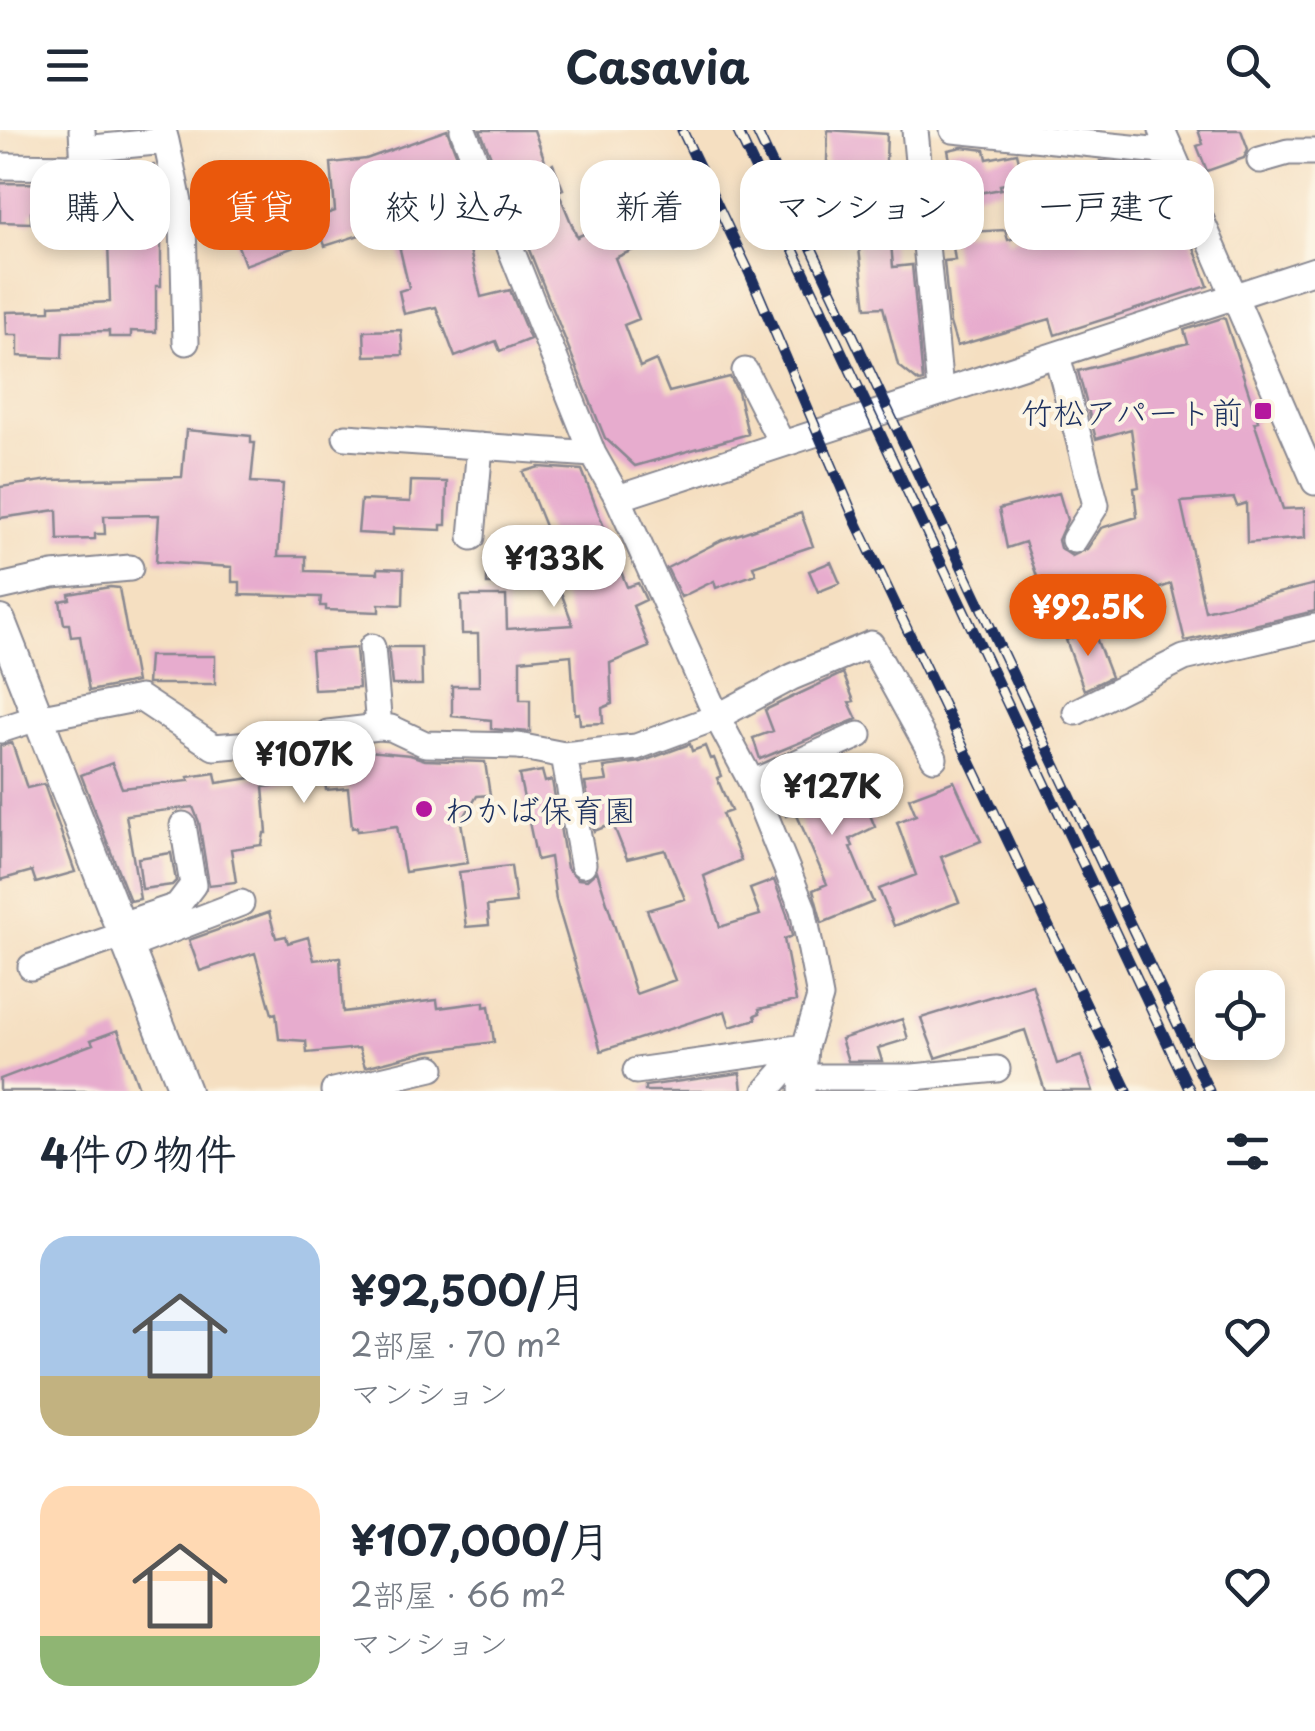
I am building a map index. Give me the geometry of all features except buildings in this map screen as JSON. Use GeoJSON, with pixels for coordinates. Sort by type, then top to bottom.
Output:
{"type":"FeatureCollection","features":[{"type":"Feature","properties":{"kind":"street"},"geometry":{"type":"LineString","coordinates":[[463,130],[594,454],[752,783],[802,909],[820,997],[805,1048],[803,1084],[997,1069]]}},
{"type":"Feature","properties":{"kind":"street"},"geometry":{"type":"LineString","coordinates":[[915,130],[940,390]]}},
{"type":"Feature","properties":{"kind":"street"},"geometry":{"type":"LineString","coordinates":[[953,130],[1167,141],[1315,480]]}},
{"type":"Feature","properties":{"kind":"street"},"geometry":{"type":"LineString","coordinates":[[0,166],[84,166],[82,140],[165,135],[183,221],[186,342]]}},
{"type":"Feature","properties":{"kind":"street"},"geometry":{"type":"LineString","coordinates":[[1260,160],[1288,152],[1315,152]]}},
{"type":"Feature","properties":{"kind":"street"},"geometry":{"type":"LineString","coordinates":[[618,498],[1315,270]]}},
{"type":"Feature","properties":{"kind":"street"},"geometry":{"type":"LineString","coordinates":[[1056,356],[1096,505],[1074,540]]}},
{"type":"Feature","properties":{"kind":"street"},"geometry":{"type":"LineString","coordinates":[[745,371],[781,442]]}},
{"type":"Feature","properties":{"kind":"street"},"geometry":{"type":"LineString","coordinates":[[346,437],[594,454]]}},
{"type":"Feature","properties":{"kind":"street"},"geometry":{"type":"LineString","coordinates":[[472,537],[480,446]]}},
{"type":"Feature","properties":{"kind":"street"},"geometry":{"type":"LineString","coordinates":[[0,587],[53,575],[130,568]]}},
{"type":"Feature","properties":{"kind":"street"},"geometry":{"type":"LineString","coordinates":[[0,621],[185,1091]]}},
{"type":"Feature","properties":{"kind":"street"},"geometry":{"type":"LineString","coordinates":[[1076,712],[1184,658],[1315,627]]}},
{"type":"Feature","properties":{"kind":"street"},"geometry":{"type":"LineString","coordinates":[[0,730],[38,718],[140,698],[214,747],[380,727],[391,728],[424,744],[518,746],[564,756],[636,747],[718,717],[792,678],[871,644],[934,758]]}},
{"type":"Feature","properties":{"kind":"street"},"geometry":{"type":"LineString","coordinates":[[372,647],[380,727]]}},
{"type":"Feature","properties":{"kind":"street"},"geometry":{"type":"LineString","coordinates":[[752,783],[860,734]]}},
{"type":"Feature","properties":{"kind":"street"},"geometry":{"type":"LineString","coordinates":[[564,756],[583,864]]}},
{"type":"Feature","properties":{"kind":"street"},"geometry":{"type":"LineString","coordinates":[[125,935],[177,906],[192,885],[183,826]]}},
{"type":"Feature","properties":{"kind":"street"},"geometry":{"type":"LineString","coordinates":[[31,967],[125,935],[241,904]]}},
{"type":"Feature","properties":{"kind":"street"},"geometry":{"type":"LineString","coordinates":[[636,1070],[805,1048]]}},
{"type":"Feature","properties":{"kind":"street"},"geometry":{"type":"LineString","coordinates":[[766,1091],[805,1048]]}},
{"type":"Feature","properties":{"kind":"street"},"geometry":{"type":"LineString","coordinates":[[334,1091],[432,1068]]}},
{"type":"Feature","properties":{"kind":"railway"},"geometry":{"type":"LineString","coordinates":[[682,130],[750,274],[857,524],[1127,1091]]}},
{"type":"Feature","properties":{"kind":"railway"},"geometry":{"type":"LineString","coordinates":[[737,130],[1190,1091]]}},
{"type":"Feature","properties":{"kind":"railway"},"geometry":{"type":"LineString","coordinates":[[756,130],[1209,1091]]}},
{"type":"Feature","properties":{"kind":"place","name":"竹松アパート前"},"geometry":{"type":"Point","coordinates":[1263,411]}},
{"type":"Feature","properties":{"kind":"place","name":"わかば保育園"},"geometry":{"type":"Point","coordinates":[424,809]}}]}
